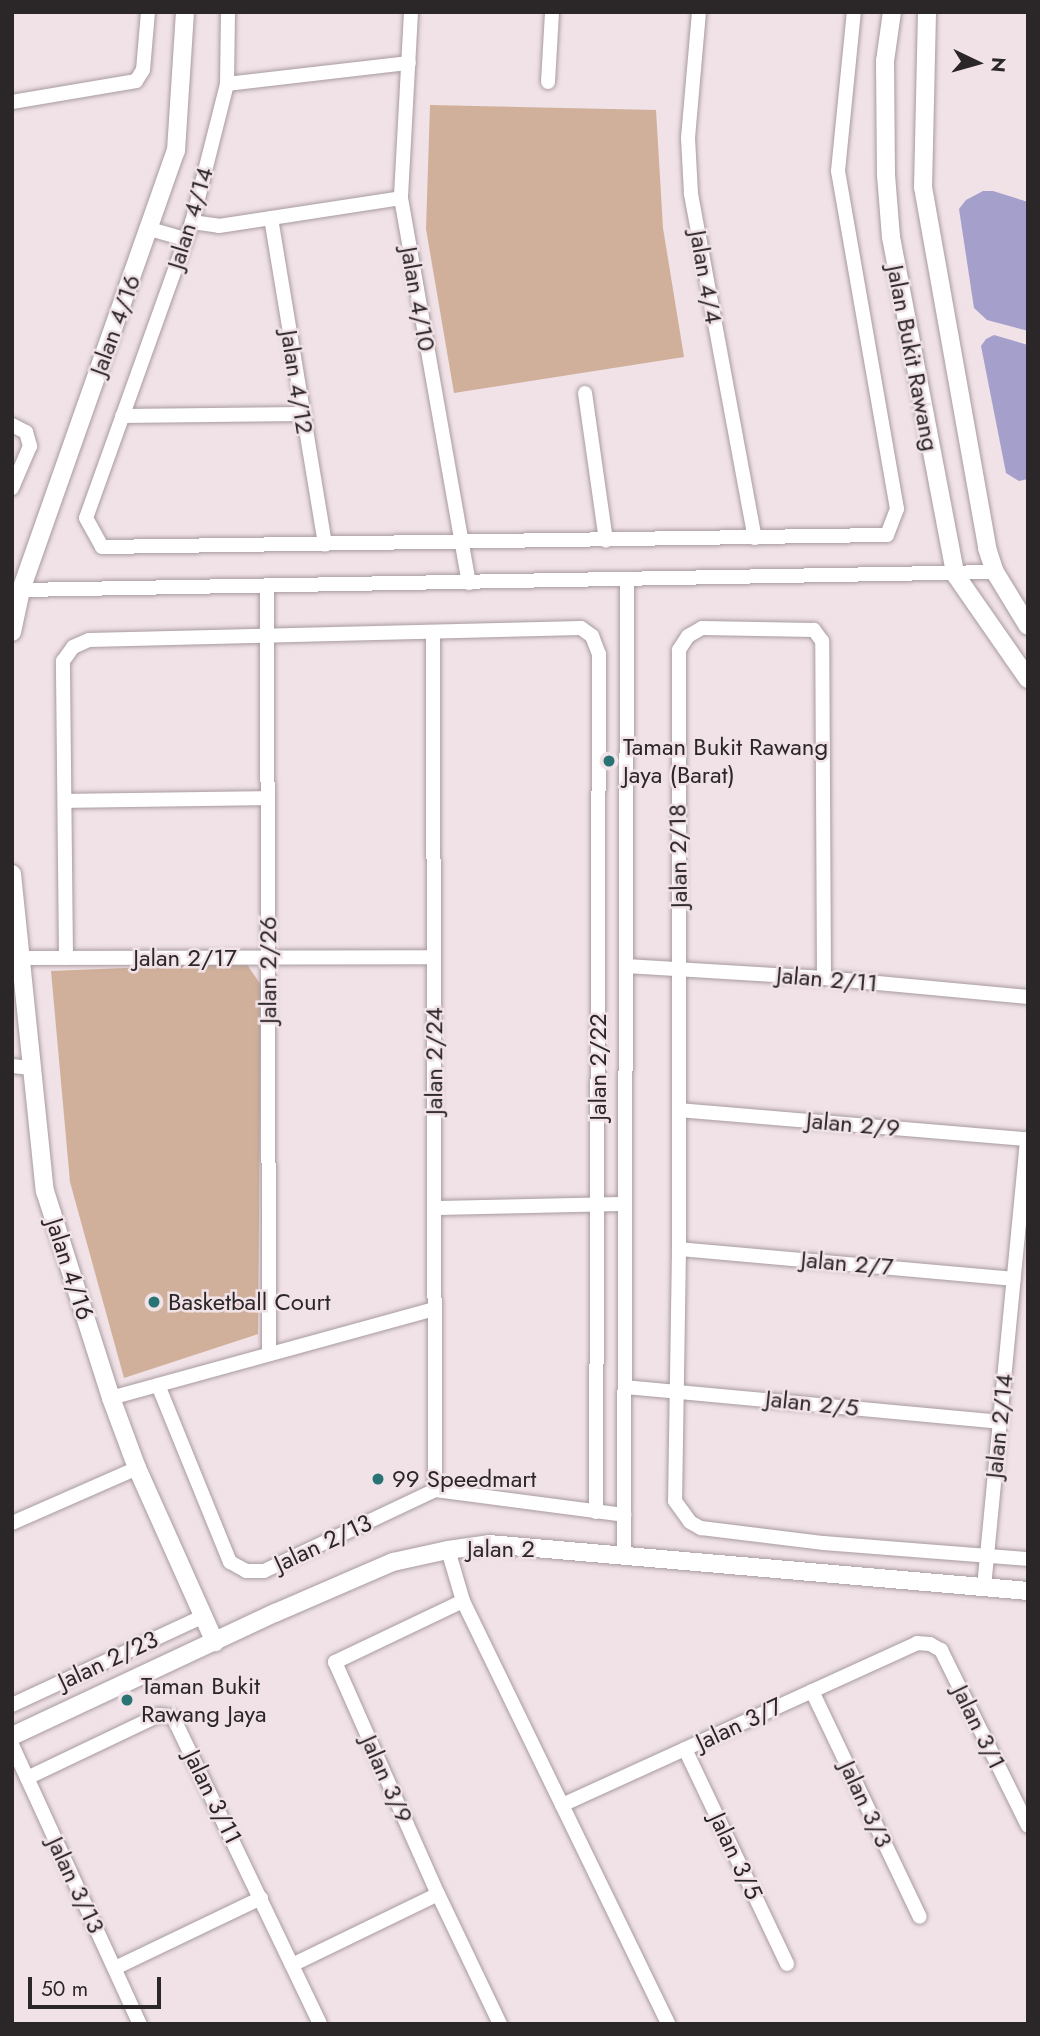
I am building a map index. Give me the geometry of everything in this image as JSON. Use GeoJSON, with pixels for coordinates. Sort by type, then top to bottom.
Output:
{"type":"FeatureCollection","features":[{"type":"Feature","properties":{"kind":"street"},"geometry":{"type":"LineString","coordinates":[[12,102],[136,81],[143,70],[148,12]]}},
{"type":"Feature","properties":{"kind":"street","name":"Jalan 4/16"},"geometry":{"type":"LineString","coordinates":[[12,632],[21,590],[176,151],[185,12]]}},
{"type":"Feature","properties":{"kind":"street","name":"Jalan 4/14"},"geometry":{"type":"LineString","coordinates":[[228,12],[227,84],[192,222],[86,518],[102,547],[325,545]]}},
{"type":"Feature","properties":{"kind":"street","name":"Jalan 4/10"},"geometry":{"type":"LineString","coordinates":[[411,12],[401,198],[469,583]]}},
{"type":"Feature","properties":{"kind":"street"},"geometry":{"type":"LineString","coordinates":[[548,82],[552,12]]}},
{"type":"Feature","properties":{"kind":"street","name":"Jalan 4/4"},"geometry":{"type":"LineString","coordinates":[[699,12],[688,138],[691,194],[755,538]]}},
{"type":"Feature","properties":{"kind":"street"},"geometry":{"type":"LineString","coordinates":[[325,545],[887,535],[897,509],[838,171],[854,12]]}},
{"type":"Feature","properties":{"kind":"street","name":"Jalan Bukit Rawang"},"geometry":{"type":"LineString","coordinates":[[892,12],[885,61],[886,175],[891,237],[955,574],[1028,679]]}},
{"type":"Feature","properties":{"kind":"street","name":"Jalan Bukit Rawang"},"geometry":{"type":"LineString","coordinates":[[927,12],[923,187],[977,491],[995,572],[1028,626]]}},
{"type":"Feature","properties":{"kind":"street"},"geometry":{"type":"LineString","coordinates":[[227,84],[409,63]]}},
{"type":"Feature","properties":{"kind":"street"},"geometry":{"type":"LineString","coordinates":[[192,222],[219,226],[401,198]]}},
{"type":"Feature","properties":{"kind":"street","name":"Jalan 4/12"},"geometry":{"type":"LineString","coordinates":[[271,218],[325,545]]}},
{"type":"Feature","properties":{"kind":"street"},"geometry":{"type":"LineString","coordinates":[[150,229],[186,239]]}},
{"type":"Feature","properties":{"kind":"street"},"geometry":{"type":"LineString","coordinates":[[585,393],[606,541]]}},
{"type":"Feature","properties":{"kind":"street"},"geometry":{"type":"LineString","coordinates":[[122,416],[302,414]]}},
{"type":"Feature","properties":{"kind":"street"},"geometry":{"type":"LineString","coordinates":[[12,425],[26,432],[30,446],[12,488]]}},
{"type":"Feature","properties":{"kind":"street"},"geometry":{"type":"LineString","coordinates":[[21,590],[995,572]]}},
{"type":"Feature","properties":{"kind":"street"},"geometry":{"type":"LineString","coordinates":[[624,1555],[627,580]]}},
{"type":"Feature","properties":{"kind":"street","name":"Jalan 2/26"},"geometry":{"type":"LineString","coordinates":[[267,586],[269,1354]]}},
{"type":"Feature","properties":{"kind":"street","name":"Jalan 2/22"},"geometry":{"type":"LineString","coordinates":[[433,633],[581,628],[592,636],[599,654],[596,1512]]}},
{"type":"Feature","properties":{"kind":"street","name":"Jalan 2/18"},"geometry":{"type":"LineString","coordinates":[[679,967],[679,650],[688,636],[702,628],[814,630],[822,640],[824,978]]}},
{"type":"Feature","properties":{"kind":"street"},"geometry":{"type":"LineString","coordinates":[[66,958],[63,661],[73,647],[89,640],[433,633]]}},
{"type":"Feature","properties":{"kind":"street","name":"Jalan 2/24"},"geometry":{"type":"LineString","coordinates":[[433,633],[435,1490]]}},
{"type":"Feature","properties":{"kind":"street"},"geometry":{"type":"LineString","coordinates":[[65,801],[268,798]]}},
{"type":"Feature","properties":{"kind":"street","name":"Jalan 4/16"},"geometry":{"type":"LineString","coordinates":[[12,874],[45,1191],[111,1398],[137,1468],[215,1642]]}},
{"type":"Feature","properties":{"kind":"street","name":"Jalan 2/17"},"geometry":{"type":"LineString","coordinates":[[20,958],[433,957]]}},
{"type":"Feature","properties":{"kind":"street","name":"Jalan 2/11"},"geometry":{"type":"LineString","coordinates":[[626,966],[679,967],[824,978],[1028,997]]}},
{"type":"Feature","properties":{"kind":"street"},"geometry":{"type":"LineString","coordinates":[[679,967],[679,1249],[675,1501],[690,1522],[701,1528],[824,1543],[1028,1559]]}},
{"type":"Feature","properties":{"kind":"street"},"geometry":{"type":"LineString","coordinates":[[12,1066],[32,1068]]}},
{"type":"Feature","properties":{"kind":"street","name":"Jalan 2/9"},"geometry":{"type":"LineString","coordinates":[[679,1110],[1028,1139]]}},
{"type":"Feature","properties":{"kind":"street","name":"Jalan 2/14"},"geometry":{"type":"LineString","coordinates":[[984,1587],[1028,1139]]}},
{"type":"Feature","properties":{"kind":"street"},"geometry":{"type":"LineString","coordinates":[[434,1208],[625,1204]]}},
{"type":"Feature","properties":{"kind":"street","name":"Jalan 2/7"},"geometry":{"type":"LineString","coordinates":[[679,1249],[1014,1279]]}},
{"type":"Feature","properties":{"kind":"street"},"geometry":{"type":"LineString","coordinates":[[111,1398],[434,1309]]}},
{"type":"Feature","properties":{"kind":"street","name":"Jalan 2/13"},"geometry":{"type":"LineString","coordinates":[[158,1385],[230,1562],[246,1571],[264,1571],[435,1490]]}},
{"type":"Feature","properties":{"kind":"street","name":"Jalan 2/5"},"geometry":{"type":"LineString","coordinates":[[625,1387],[1000,1422]]}},
{"type":"Feature","properties":{"kind":"street"},"geometry":{"type":"LineString","coordinates":[[12,1523],[137,1468]]}},
{"type":"Feature","properties":{"kind":"street"},"geometry":{"type":"LineString","coordinates":[[435,1490],[624,1515]]}},
{"type":"Feature","properties":{"kind":"street","name":"Jalan 2"},"geometry":{"type":"LineString","coordinates":[[12,1736],[393,1562],[489,1544],[1028,1591]]}},
{"type":"Feature","properties":{"kind":"street"},"geometry":{"type":"LineString","coordinates":[[448,1550],[463,1601],[668,2024]]}},
{"type":"Feature","properties":{"kind":"street","name":"Jalan 3/9"},"geometry":{"type":"LineString","coordinates":[[463,1601],[335,1662],[438,1894],[500,2024]]}},
{"type":"Feature","properties":{"kind":"street","name":"Jalan 2/23"},"geometry":{"type":"LineString","coordinates":[[12,1705],[204,1616]]}},
{"type":"Feature","properties":{"kind":"street","name":"Jalan 3/7"},"geometry":{"type":"LineString","coordinates":[[562,1805],[917,1643]]}},
{"type":"Feature","properties":{"kind":"street","name":"Jalan 3/1"},"geometry":{"type":"LineString","coordinates":[[917,1643],[930,1644],[941,1650],[1028,1826]]}},
{"type":"Feature","properties":{"kind":"street","name":"Jalan 3/3"},"geometry":{"type":"LineString","coordinates":[[812,1691],[920,1917]]}},
{"type":"Feature","properties":{"kind":"street","name":"Jalan 3/11"},"geometry":{"type":"LineString","coordinates":[[27,1778],[159,1715],[169,1715],[176,1721],[320,2024]]}},
{"type":"Feature","properties":{"kind":"street","name":"Jalan 3/13"},"geometry":{"type":"LineString","coordinates":[[12,1745],[140,2024]]}},
{"type":"Feature","properties":{"kind":"street","name":"Jalan 3/5"},"geometry":{"type":"LineString","coordinates":[[685,1749],[787,1964]]}},
{"type":"Feature","properties":{"kind":"street"},"geometry":{"type":"LineString","coordinates":[[292,1965],[438,1894]]}},
{"type":"Feature","properties":{"kind":"street"},"geometry":{"type":"LineString","coordinates":[[114,1968],[261,1898]]}},
{"type":"Feature","properties":{"kind":"shaded area"},"geometry":{"type":"Polygon","coordinates":[[[430,105],[656,110],[663,228],[684,357],[454,393],[426,229],[430,105]]]}},
{"type":"Feature","properties":{"kind":"shaded area"},"geometry":{"type":"Polygon","coordinates":[[[983,191],[993,191],[1028,202],[1028,331],[987,320],[974,308],[959,209],[966,200],[983,191]]]}},
{"type":"Feature","properties":{"kind":"shaded area"},"geometry":{"type":"Polygon","coordinates":[[[994,335],[1028,345],[1028,479],[1019,481],[1006,473],[981,346],[986,339],[994,335]]]}},
{"type":"Feature","properties":{"kind":"shaded area"},"geometry":{"type":"Polygon","coordinates":[[[246,963],[261,985],[258,1334],[124,1378],[70,1182],[51,971],[246,963]]]}},
{"type":"Feature","properties":{"kind":"place","name":"Taman Bukit Rawang Jaya (Barat)"},"geometry":{"type":"Point","coordinates":[609,761]}},
{"type":"Feature","properties":{"kind":"place","name":"Basketball Court"},"geometry":{"type":"Point","coordinates":[154,1302]}},
{"type":"Feature","properties":{"kind":"place","name":"99 Speedmart"},"geometry":{"type":"Point","coordinates":[378,1479]}},
{"type":"Feature","properties":{"kind":"place","name":"Taman Bukit Rawang Jaya"},"geometry":{"type":"Point","coordinates":[127,1700]}}]}
